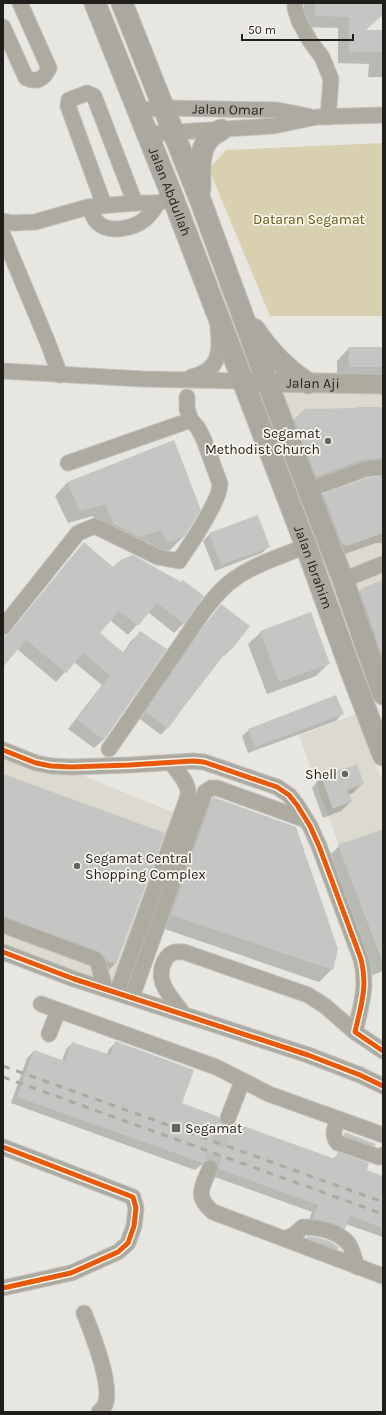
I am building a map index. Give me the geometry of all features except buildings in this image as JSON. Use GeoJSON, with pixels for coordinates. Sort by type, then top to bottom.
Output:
{"type":"FeatureCollection","features":[{"type":"Feature","properties":{"kind":"highway","name":"Jalan Abdullah"},"geometry":{"type":"LineString","coordinates":[[95,3],[148,134],[166,200],[216,313],[242,381]]}},
{"type":"Feature","properties":{"kind":"highway","name":"Jalan Abdullah"},"geometry":{"type":"LineString","coordinates":[[122,3],[201,202],[267,382]]}},
{"type":"Feature","properties":{"kind":"highway"},"geometry":{"type":"LineString","coordinates":[[201,202],[200,167],[202,153],[208,139],[221,130]]}},
{"type":"Feature","properties":{"kind":"highway"},"geometry":{"type":"LineString","coordinates":[[238,303],[258,336],[277,359],[293,374],[308,383]]}},
{"type":"Feature","properties":{"kind":"highway","name":"Jalan Ibrahim"},"geometry":{"type":"LineString","coordinates":[[242,381],[306,546],[383,754]]}},
{"type":"Feature","properties":{"kind":"highway","name":"Jalan Ibrahim"},"geometry":{"type":"LineString","coordinates":[[267,382],[343,580],[383,694]]}},
{"type":"Feature","properties":{"kind":"main road","name":"Jalan Aji"},"geometry":{"type":"LineString","coordinates":[[242,381],[383,384]]}},
{"type":"Feature","properties":{"kind":"street"},"geometry":{"type":"LineString","coordinates":[[3,28],[8,53],[26,78],[32,81],[40,79],[46,75],[49,68],[20,3]]}},
{"type":"Feature","properties":{"kind":"street"},"geometry":{"type":"LineString","coordinates":[[295,3],[299,21],[310,41],[322,57],[331,80],[323,117]]}},
{"type":"Feature","properties":{"kind":"street"},"geometry":{"type":"LineString","coordinates":[[104,205],[68,106],[69,100],[87,93],[94,96],[135,202]]}},
{"type":"Feature","properties":{"kind":"street","name":"Jalan Omar"},"geometry":{"type":"LineString","coordinates":[[138,110],[164,108],[277,110],[323,117]]}},
{"type":"Feature","properties":{"kind":"street","name":"Jalan Omar"},"geometry":{"type":"LineString","coordinates":[[148,134],[273,126],[323,117],[383,115]]}},
{"type":"Feature","properties":{"kind":"street"},"geometry":{"type":"LineString","coordinates":[[3,221],[13,223],[35,222],[88,207],[166,200]]}},
{"type":"Feature","properties":{"kind":"street"},"geometry":{"type":"LineString","coordinates":[[88,207],[96,221],[104,227],[116,229],[129,227],[144,220],[166,200]]}},
{"type":"Feature","properties":{"kind":"street"},"geometry":{"type":"LineString","coordinates":[[3,235],[60,375]]}},
{"type":"Feature","properties":{"kind":"street"},"geometry":{"type":"LineString","coordinates":[[181,380],[195,377],[208,371],[217,361],[219,348],[216,313]]}},
{"type":"Feature","properties":{"kind":"street"},"geometry":{"type":"LineString","coordinates":[[3,371],[60,375],[242,381]]}},
{"type":"Feature","properties":{"kind":"street"},"geometry":{"type":"LineString","coordinates":[[3,627],[78,533],[95,526],[158,557],[179,561],[211,509],[220,489],[218,476],[204,440],[192,420],[188,409],[187,397]]}},
{"type":"Feature","properties":{"kind":"street"},"geometry":{"type":"LineString","coordinates":[[68,463],[192,420]]}},
{"type":"Feature","properties":{"kind":"street"},"geometry":{"type":"LineString","coordinates":[[308,490],[365,469],[383,467]]}},
{"type":"Feature","properties":{"kind":"street"},"geometry":{"type":"LineString","coordinates":[[109,749],[194,625],[218,594],[241,574],[256,566],[306,546]]}},
{"type":"Feature","properties":{"kind":"street"},"geometry":{"type":"LineString","coordinates":[[343,580],[383,564]]}},
{"type":"Feature","properties":{"kind":"street"},"geometry":{"type":"LineString","coordinates":[[3,750],[36,763],[51,766],[79,767],[193,761],[204,762],[277,787],[289,794],[306,820],[319,846],[362,965],[365,985],[355,1032]]}},
{"type":"Feature","properties":{"kind":"street"},"geometry":{"type":"LineString","coordinates":[[111,991],[188,796],[189,791],[187,786],[171,763]]}},
{"type":"Feature","properties":{"kind":"street"},"geometry":{"type":"LineString","coordinates":[[132,997],[204,792],[211,788],[217,788],[306,820]]}},
{"type":"Feature","properties":{"kind":"street"},"geometry":{"type":"LineString","coordinates":[[3,925],[95,959],[98,962],[111,991]]}},
{"type":"Feature","properties":{"kind":"street"},"geometry":{"type":"LineString","coordinates":[[3,952],[74,979],[308,1055],[360,1075],[383,1086]]}},
{"type":"Feature","properties":{"kind":"street"},"geometry":{"type":"LineString","coordinates":[[184,1015],[164,986],[161,979],[162,968],[166,959],[169,954],[174,952],[184,952],[308,996],[325,1006],[355,1032],[383,1051]]}},
{"type":"Feature","properties":{"kind":"street"},"geometry":{"type":"LineString","coordinates":[[41,1004],[216,1068],[269,1094],[383,1135]]}},
{"type":"Feature","properties":{"kind":"street"},"geometry":{"type":"LineString","coordinates":[[49,1034],[58,1011]]}},
{"type":"Feature","properties":{"kind":"street"},"geometry":{"type":"LineString","coordinates":[[228,1118],[242,1082]]}},
{"type":"Feature","properties":{"kind":"street"},"geometry":{"type":"LineString","coordinates":[[337,1119],[333,1135],[338,1144],[379,1157],[383,1155]]}},
{"type":"Feature","properties":{"kind":"street"},"geometry":{"type":"LineString","coordinates":[[3,1148],[133,1197],[136,1208],[134,1226],[128,1243],[118,1252],[71,1273],[3,1288]]}},
{"type":"Feature","properties":{"kind":"street"},"geometry":{"type":"LineString","coordinates":[[210,1168],[200,1193],[204,1204],[213,1212],[383,1276]]}},
{"type":"Feature","properties":{"kind":"street"},"geometry":{"type":"LineString","coordinates":[[285,1239],[295,1234],[303,1227],[315,1227],[339,1235],[349,1244],[357,1266]]}},
{"type":"Feature","properties":{"kind":"street"},"geometry":{"type":"LineString","coordinates":[[84,1313],[96,1344],[105,1378],[107,1410]]}},
{"type":"Feature","properties":{"kind":"shaded area"},"geometry":{"type":"Polygon","coordinates":[[[279,393],[383,394],[383,670],[279,393]]]}},
{"type":"Feature","properties":{"kind":"shaded area"},"geometry":{"type":"Polygon","coordinates":[[[356,714],[383,783],[383,967],[299,736],[356,714]]]}},
{"type":"Feature","properties":{"kind":"shaded area","name":"Segamat Central Shopping Complex"},"geometry":{"type":"Polygon","coordinates":[[[3,743],[185,817],[117,999],[3,959],[3,743]]]}},
{"type":"Feature","properties":{"kind":"green space","name":"Dataran Segamat"},"geometry":{"type":"Polygon","coordinates":[[[383,143],[383,316],[270,316],[209,169],[226,150],[383,143]]]}},
{"type":"Feature","properties":{"kind":"tunnel"},"geometry":{"type":"LineString","coordinates":[[210,1168],[228,1118]]}},
{"type":"Feature","properties":{"kind":"railway"},"geometry":{"type":"LineString","coordinates":[[3,1066],[383,1202]]}},
{"type":"Feature","properties":{"kind":"railway"},"geometry":{"type":"LineString","coordinates":[[3,1077],[383,1214]]}},
{"type":"Feature","properties":{"kind":"cycle path"},"geometry":{"type":"LineString","coordinates":[[3,750],[36,763],[51,766],[71,767],[193,761],[204,762],[277,787],[289,795],[310,826],[319,846],[361,959],[364,987],[355,1032],[383,1051]]}},
{"type":"Feature","properties":{"kind":"cycle path"},"geometry":{"type":"LineString","coordinates":[[3,952],[74,979],[308,1055],[360,1075],[383,1086]]}},
{"type":"Feature","properties":{"kind":"cycle path"},"geometry":{"type":"LineString","coordinates":[[3,1147],[133,1197],[136,1208],[134,1226],[128,1243],[118,1252],[71,1273],[3,1288]]}},
{"type":"Feature","properties":{"kind":"place","name":"Segamat Methodist Church"},"geometry":{"type":"Point","coordinates":[328,441]}},
{"type":"Feature","properties":{"kind":"place","name":"Shell"},"geometry":{"type":"Point","coordinates":[345,774]}},
{"type":"Feature","properties":{"kind":"place","name":"Segamat Central Shopping Complex"},"geometry":{"type":"Point","coordinates":[77,866]}},
{"type":"Feature","properties":{"kind":"place","name":"Segamat"},"geometry":{"type":"Point","coordinates":[176,1128]}}]}
